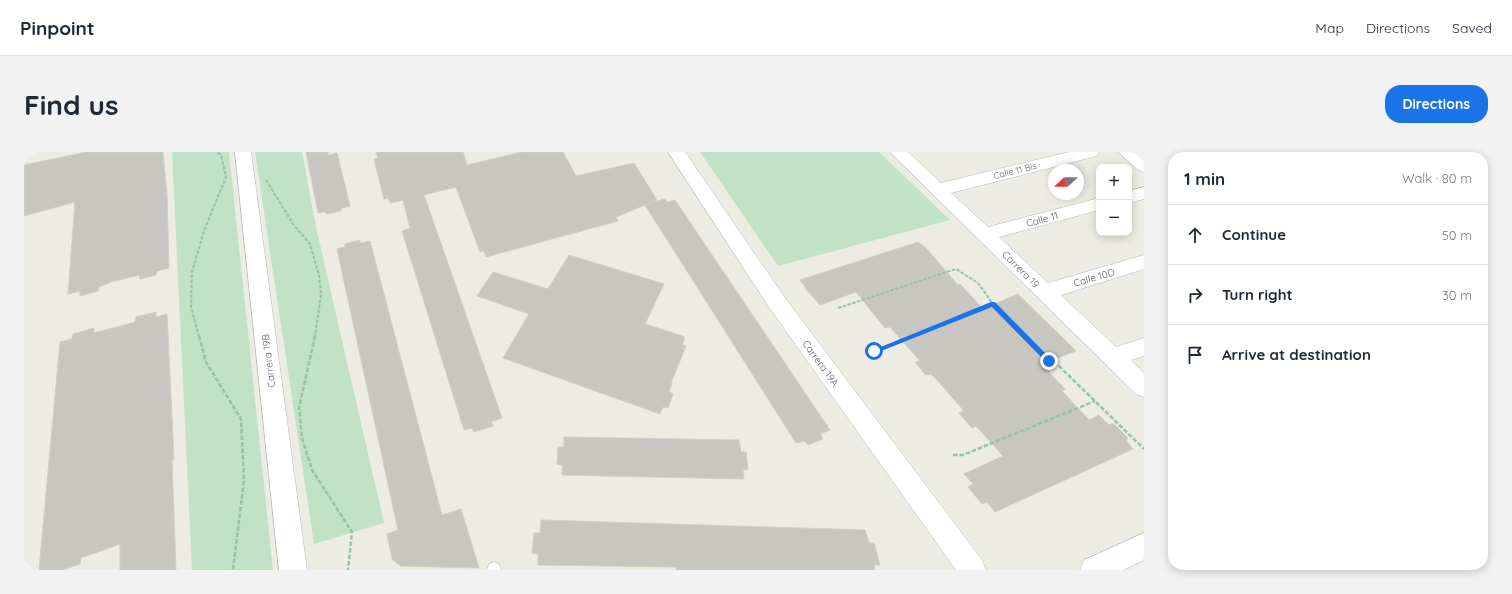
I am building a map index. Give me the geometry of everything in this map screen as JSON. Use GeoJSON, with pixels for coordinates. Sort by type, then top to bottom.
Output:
{"type":"FeatureCollection","features":[{"type":"Feature","properties":{"kind":"street","name":"Carrera 19B"},"geometry":{"type":"LineString","coordinates":[[243,152],[293,570]]}},
{"type":"Feature","properties":{"kind":"street","name":"Carrera 19A"},"geometry":{"type":"LineString","coordinates":[[676,152],[776,301],[972,570]]}},
{"type":"Feature","properties":{"kind":"street","name":"Carrera 19"},"geometry":{"type":"LineString","coordinates":[[898,152],[986,234],[1044,292],[1144,387]]}},
{"type":"Feature","properties":{"kind":"street","name":"Calle 11 Bis"},"geometry":{"type":"LineString","coordinates":[[938,190],[1091,152]]}},
{"type":"Feature","properties":{"kind":"street"},"geometry":{"type":"LineString","coordinates":[[1126,152],[1144,166]]}},
{"type":"Feature","properties":{"kind":"street"},"geometry":{"type":"LineString","coordinates":[[1132,196],[1144,193]]}},
{"type":"Feature","properties":{"kind":"street","name":"Calle 11"},"geometry":{"type":"LineString","coordinates":[[986,234],[1096,205]]}},
{"type":"Feature","properties":{"kind":"street","name":"Calle 10D"},"geometry":{"type":"LineString","coordinates":[[1044,292],[1144,262]]}},
{"type":"Feature","properties":{"kind":"street"},"geometry":{"type":"LineString","coordinates":[[1113,357],[1144,347]]}},
{"type":"Feature","properties":{"kind":"street"},"geometry":{"type":"LineString","coordinates":[[1094,570],[1144,546]]}},
{"type":"Feature","properties":{"kind":"path"},"geometry":{"type":"LineString","coordinates":[[218,152],[221,155],[226,177],[204,231],[192,272],[191,307],[206,362],[240,419],[244,480],[233,570]]}},
{"type":"Feature","properties":{"kind":"path"},"geometry":{"type":"LineString","coordinates":[[264,177],[293,224],[310,244],[319,275],[321,294],[317,328],[299,408],[302,438],[312,470],[352,532],[348,570]]}},
{"type":"Feature","properties":{"kind":"path"},"geometry":{"type":"LineString","coordinates":[[838,308],[956,269],[968,274],[988,293],[993,304],[1049,361],[1059,366],[1144,449]]}},
{"type":"Feature","properties":{"kind":"path"},"geometry":{"type":"LineString","coordinates":[[874,351],[993,304]]}},
{"type":"Feature","properties":{"kind":"path"},"geometry":{"type":"LineString","coordinates":[[953,455],[963,455],[1095,401]]}},
{"type":"Feature","properties":{"kind":"green space"},"geometry":{"type":"Polygon","coordinates":[[[172,152],[229,152],[273,570],[192,570],[172,152]]]}},
{"type":"Feature","properties":{"kind":"green space"},"geometry":{"type":"Polygon","coordinates":[[[255,152],[302,152],[316,227],[384,523],[314,544],[255,152]]]}},
{"type":"Feature","properties":{"kind":"green space"},"geometry":{"type":"Polygon","coordinates":[[[700,152],[879,152],[950,220],[778,266],[700,152]]]}},
{"type":"Feature","properties":{"kind":"building"},"geometry":{"type":"Polygon","coordinates":[[[87,152],[163,152],[167,195],[169,268],[157,271],[156,275],[140,279],[139,275],[111,282],[99,287],[98,291],[80,296],[80,291],[68,294],[75,202],[24,216],[24,165],[87,152]]]}},
{"type":"Feature","properties":{"kind":"building"},"geometry":{"type":"Polygon","coordinates":[[[306,152],[328,152],[328,155],[337,153],[350,206],[341,208],[341,211],[327,214],[325,212],[318,213],[306,152]]]}},
{"type":"Feature","properties":{"kind":"building"},"geometry":{"type":"Polygon","coordinates":[[[376,152],[463,152],[467,165],[522,152],[563,152],[576,176],[634,163],[657,200],[648,203],[665,199],[667,202],[675,200],[830,430],[820,434],[823,439],[808,445],[804,441],[796,443],[645,205],[616,217],[618,221],[486,257],[484,251],[480,252],[456,187],[424,195],[502,418],[491,422],[493,426],[474,432],[472,428],[464,430],[402,231],[410,228],[403,200],[390,203],[388,198],[384,199],[374,159],[378,158],[376,152]]]}},
{"type":"Feature","properties":{"kind":"building"},"geometry":{"type":"Polygon","coordinates":[[[360,240],[360,243],[370,241],[442,515],[461,509],[479,568],[400,566],[392,559],[387,534],[398,530],[337,249],[345,247],[345,244],[360,240]]]}},
{"type":"Feature","properties":{"kind":"building"},"geometry":{"type":"Polygon","coordinates":[[[918,242],[926,248],[958,285],[960,284],[983,309],[1018,294],[1076,351],[1041,364],[1065,389],[1062,391],[1089,420],[1099,415],[1109,425],[1113,423],[1128,438],[1126,440],[1133,449],[995,512],[987,502],[982,504],[968,487],[973,484],[964,474],[1003,456],[976,426],[972,428],[959,413],[964,411],[931,374],[926,375],[915,362],[920,361],[890,327],[885,328],[856,292],[820,305],[800,280],[918,242]]]}},
{"type":"Feature","properties":{"kind":"building"},"geometry":{"type":"Polygon","coordinates":[[[569,255],[664,284],[645,324],[685,337],[682,345],[686,346],[671,383],[669,392],[673,394],[668,408],[663,407],[660,414],[503,358],[529,314],[477,296],[493,272],[548,289],[569,255]]]}},
{"type":"Feature","properties":{"kind":"building"},"geometry":{"type":"Polygon","coordinates":[[[156,312],[156,317],[167,314],[174,459],[172,460],[176,570],[120,570],[120,544],[81,558],[80,564],[63,570],[39,570],[60,342],[72,339],[73,334],[94,328],[93,333],[117,327],[135,322],[136,317],[156,312]]]}},
{"type":"Feature","properties":{"kind":"building"},"geometry":{"type":"Polygon","coordinates":[[[564,437],[739,440],[741,452],[746,452],[748,469],[743,470],[744,479],[562,475],[562,465],[557,464],[558,447],[564,447],[564,437]]]}},
{"type":"Feature","properties":{"kind":"building"},"geometry":{"type":"Polygon","coordinates":[[[541,520],[865,530],[869,543],[874,543],[880,565],[874,565],[875,570],[676,570],[676,567],[538,565],[538,554],[532,553],[534,533],[540,533],[541,520]]]}},
{"type":"Feature","properties":{"kind":"route"},"geometry":{"type":"LineString","coordinates":[[874,351],[993,304],[1049,361]]}}]}
